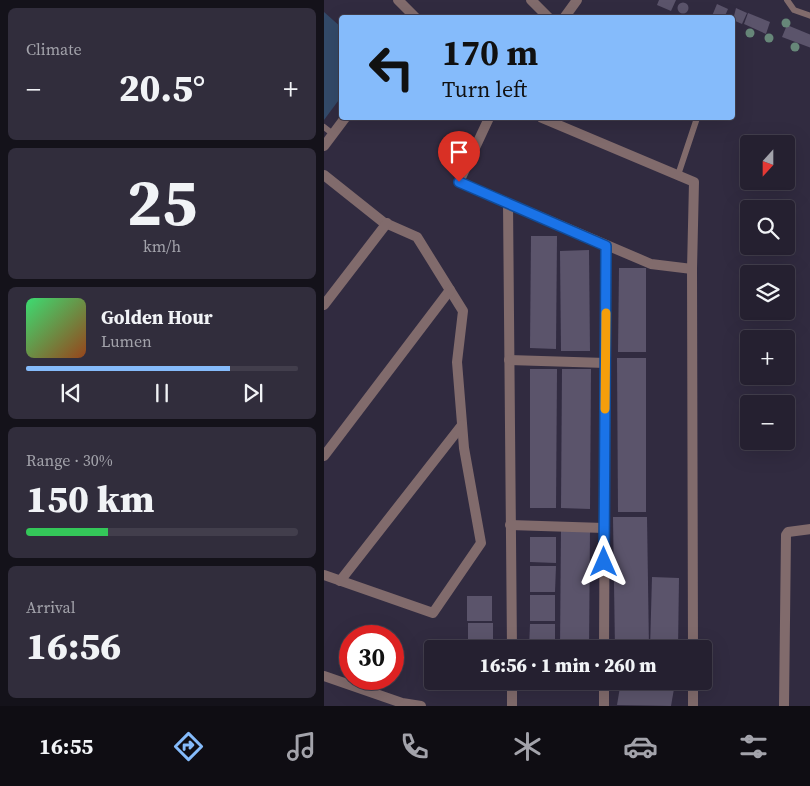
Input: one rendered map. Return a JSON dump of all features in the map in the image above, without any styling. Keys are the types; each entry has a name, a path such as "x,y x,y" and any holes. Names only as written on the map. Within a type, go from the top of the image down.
{"street":[{"path":"398,0 413,15"},
{"path":"531,0 546,15"},
{"path":"566,15 577,0"},
{"path":"324,146 344,120"},
{"path":"487,120 459,182 651,264 692,269"},
{"path":"547,120 694,182 692,269 693,640"},
{"path":"324,175 387,223 416,237 463,311 457,362 464,448 481,543 433,613 324,575"},
{"path":"508,203 512,640"},
{"path":"324,305 387,223"},
{"path":"604,640 606,246"},
{"path":"324,456 450,290"},
{"path":"509,360 606,363"},
{"path":"340,581 462,425"},
{"path":"510,525 604,528"},
{"path":"784,706 786,535 788,532 810,529"},
{"path":"324,676 401,704 421,706"},
{"path":"512,690 512,706"},
{"path":"604,690 604,706"},
{"path":"693,690 693,706"}],"lane":[{"path":"787,0 794,10 810,16"},
{"path":"678,175 696,120"},
{"path":"324,127 333,134"}],"water":[{"path":"324,12 339,25 339,100 324,120"}],"building":[{"path":"659,0 676,0 671,11 657,5"},
{"path":"681,3 685,3 688,8 687,12 681,13 678,10 678,6"},
{"path":"717,4 728,9 725,15 712,15"},
{"path":"736,8 747,13 742,24 735,21"},
{"path":"748,13 770,22 766,34 744,24"},
{"path":"787,25 811,35 811,48 782,37"},
{"path":"531,236 557,236 556,349 530,348"},
{"path":"589,250 590,351 561,351 560,251"},
{"path":"619,268 646,268 646,352 618,352"},
{"path":"617,358 646,358 646,512 618,512"},
{"path":"530,369 557,369 556,508 530,508"},
{"path":"562,369 591,369 590,509 561,508"},
{"path":"613,517 647,517 649,640 615,640"},
{"path":"561,530 590,530 589,640 560,640"},
{"path":"530,537 556,537 556,563 530,562"},
{"path":"530,566 556,566 555,592 530,592"},
{"path":"652,577 679,578 678,640 650,640"},
{"path":"530,595 555,595 555,621 530,621"},
{"path":"467,596 492,596 492,621 467,621"},
{"path":"468,623 493,623 493,640 468,640"},
{"path":"530,624 555,624 555,640 529,640"},
{"path":"620,690 674,690 671,706 617,705"}],"slow traffic":[{"path":"605,409 606,313"}],"route":[{"path":"459,182 606,246 604,562"}]}
